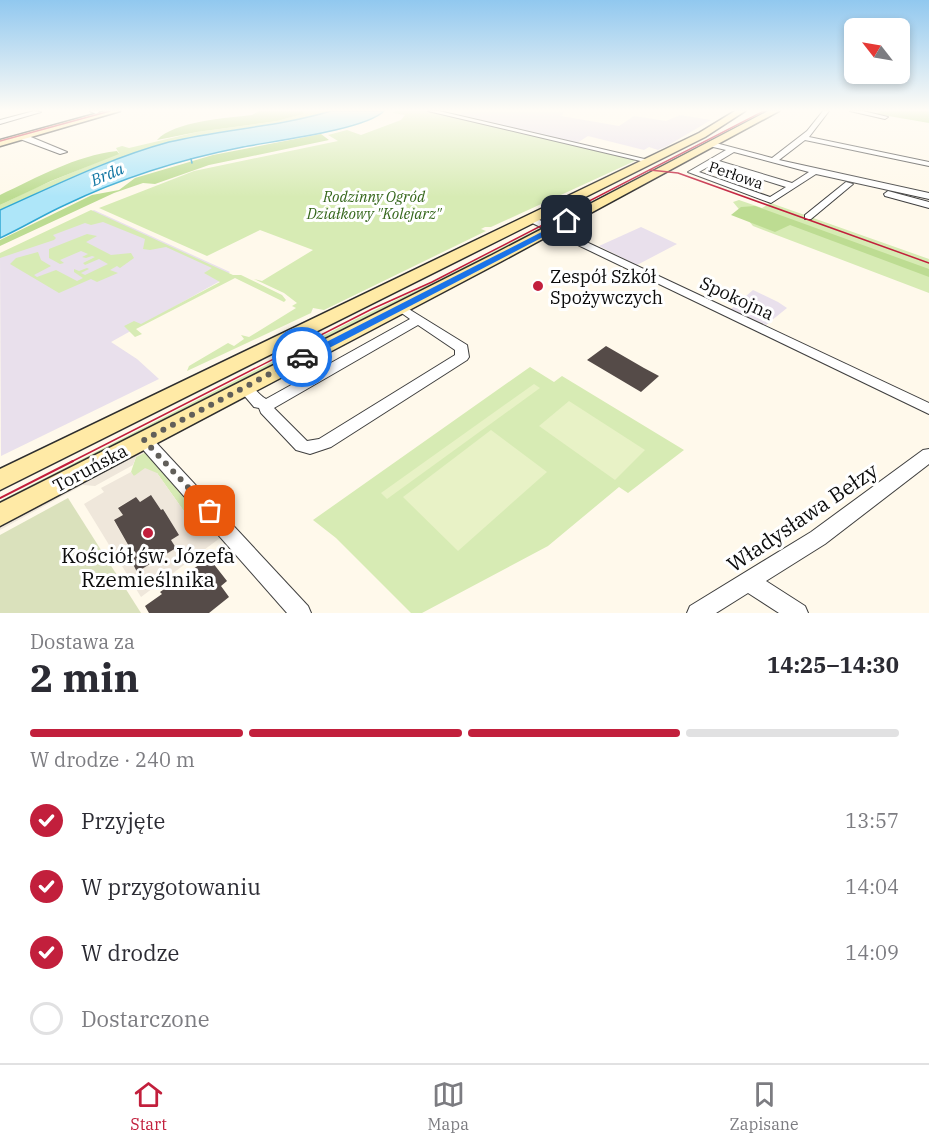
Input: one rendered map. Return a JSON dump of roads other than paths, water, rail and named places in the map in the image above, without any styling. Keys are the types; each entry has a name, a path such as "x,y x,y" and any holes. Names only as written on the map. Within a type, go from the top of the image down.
{"main road":[{"name":"Toruńska","path":"0,480 693,140"},
{"name":"Toruńska","path":"0,515 720,140"}],"street":[{"path":"30,140 63,152"},
{"path":"556,140 649,161"},
{"path":"772,161 802,140"},
{"path":"812,140 929,164"},
{"path":"712,144 801,168 929,196"},
{"name":"Perłowa","path":"732,150 692,172 771,200 812,174"},
{"path":"712,161 794,186"},
{"path":"801,168 812,174 929,205"},
{"path":"808,217 849,184"},
{"name":"Spokojna","path":"531,219 929,409"},
{"path":"268,405 266,409 302,446 310,448 325,443 462,357 462,348 399,307"},
{"path":"244,387 259,403 268,405 418,320"},
{"path":"144,440 301,613"},
{"name":"Władysława Bełzy","path":"697,613 818,538 929,454"},
{"path":"749,582 798,613"}],"water":[{"name":"Brda","path":"181,140 286,140 220,152 152,170 86,195 0,238 0,210 104,164"}],"waterway":[{"path":"191,159 192,163"}],"tram line":[{"path":"0,141 5,140"},
{"path":"71,462 372,309 432,282 708,140"},
{"path":"650,170 678,173 929,263"},
{"path":"0,498 73,461"}],"place":[{"name":"Zespół Szkół Spożywczych","path":"538,286"},
{"name":"Kościół św. Józefa Rzemieślnika","path":"148,533"}],"park label":[{"name":"Rodzinny Ogród Działkowy \"Kolejarz\"","path":"374,204"}]}
